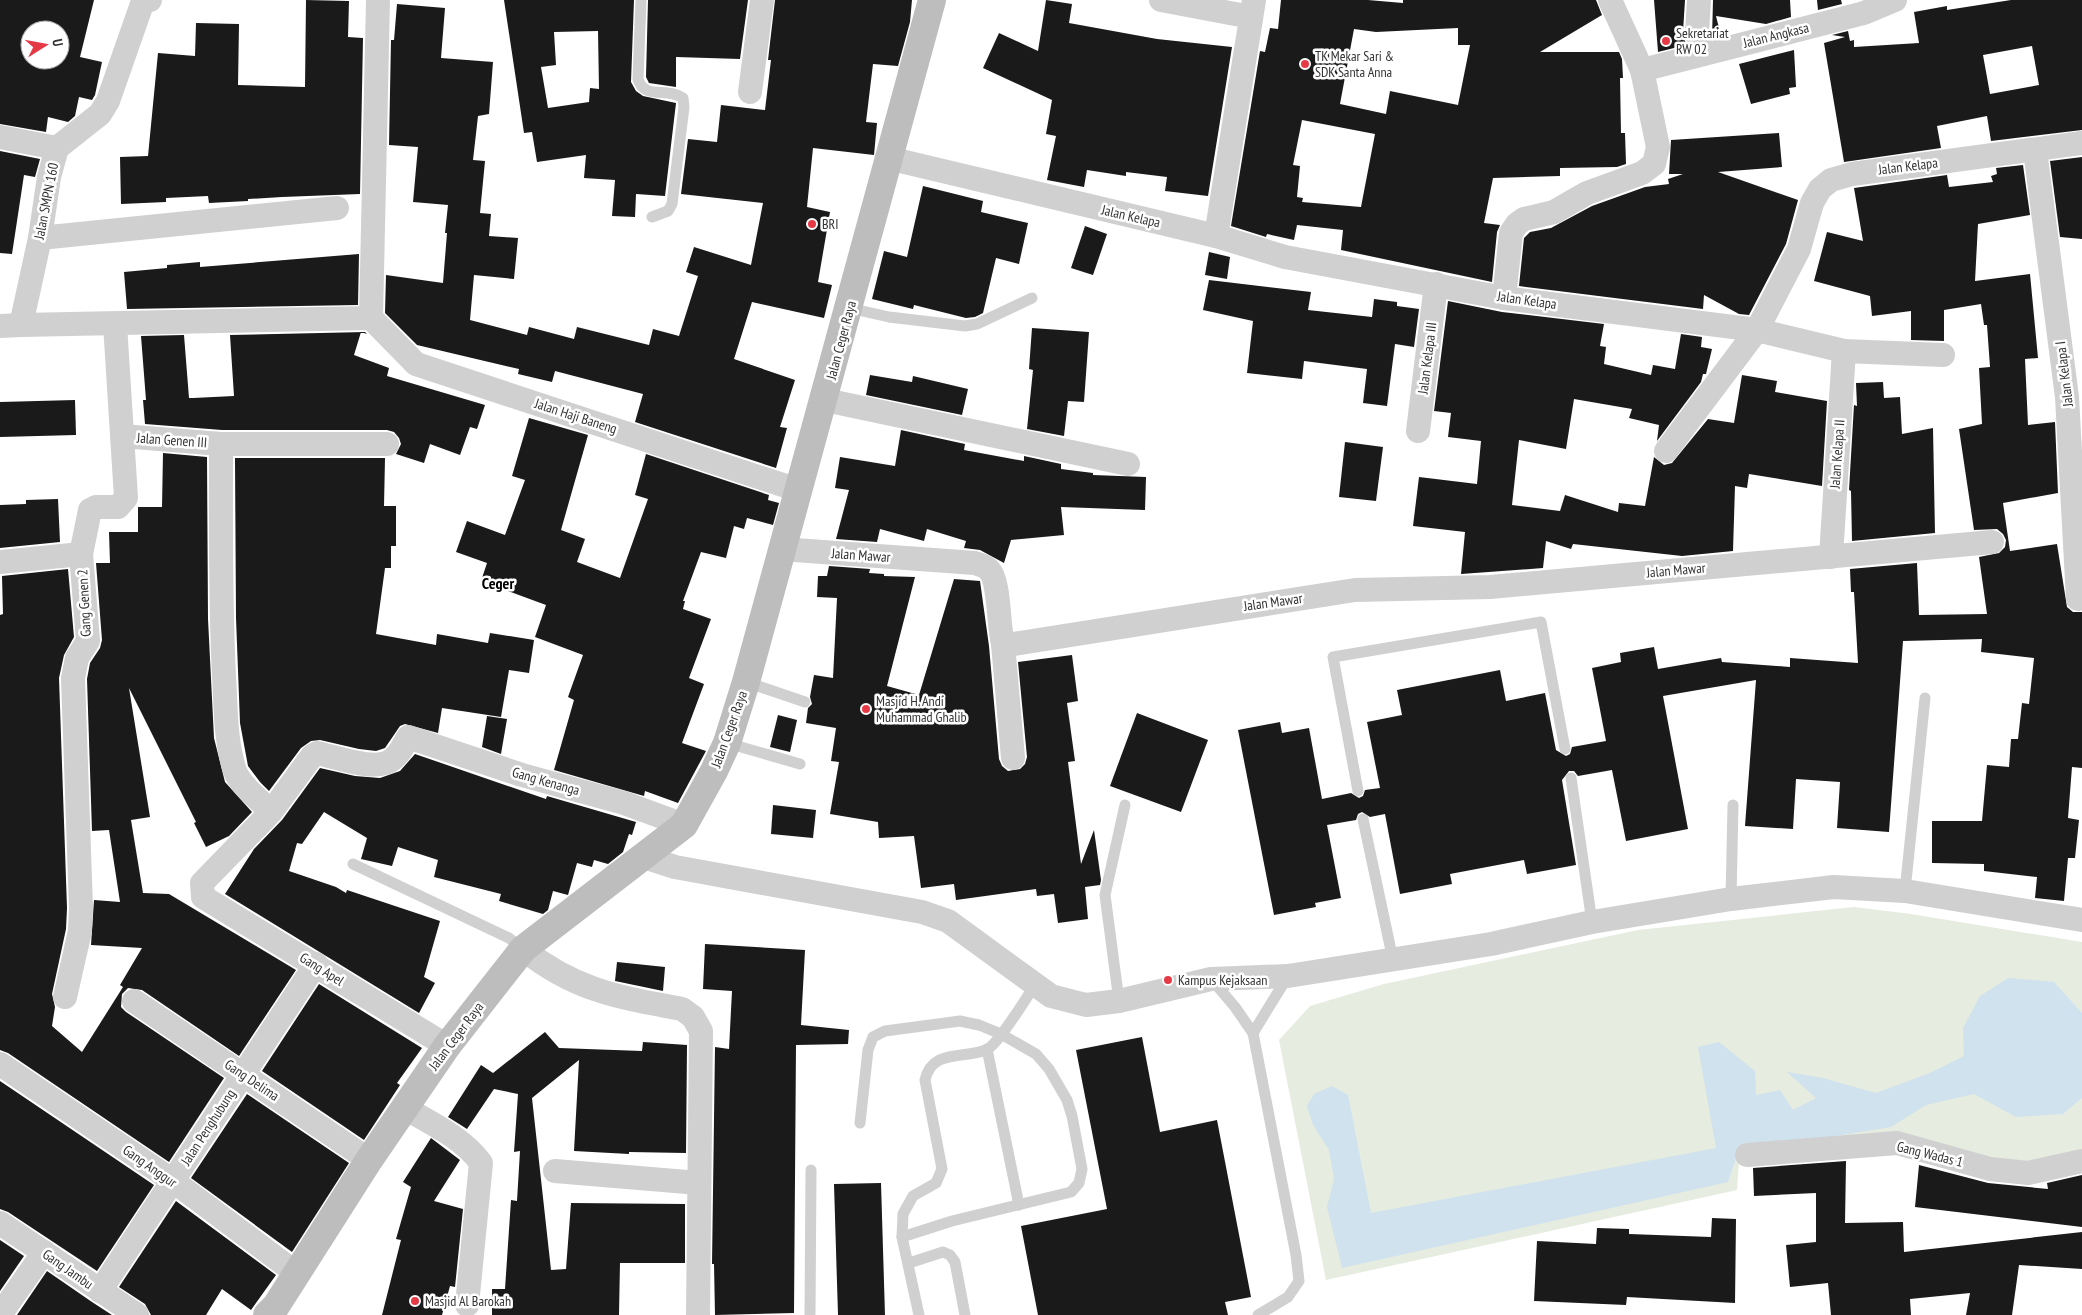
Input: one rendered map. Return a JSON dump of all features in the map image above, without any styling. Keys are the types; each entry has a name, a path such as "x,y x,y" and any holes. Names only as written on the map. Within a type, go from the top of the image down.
{"main road":[{"name":"Jalan Ceger Raya","path":"276,1312 296,1273 369,1160 447,1046 523,949 684,825 714,771 727,743 746,682 781,549 825,400 888,158 932,0"}],"street":[{"name":"Jalan SMPN 160","path":"11,326 40,238 49,177 57,148 90,123 104,107 146,0"},
{"path":"11,326 371,318 378,0"},
{"path":"750,92 762,0"},
{"path":"1161,0 1253,9 1216,236"},
{"path":"1504,298 1511,233 1517,224 1524,219 1554,212 1587,193 1642,173 1654,164 1658,148 1642,70 1610,0"},
{"path":"1699,0 1697,33 1702,54"},
{"name":"Jalan Angkasa","path":"1642,70 1864,13 1895,0"},
{"path":"0,137 57,148"},
{"name":"Jalan Kelapa","path":"888,158 1216,236 1285,256 1504,298 1757,330 1799,249 1812,203 1820,189 1832,180 1852,174 2082,143"},
{"name":"Jalan Kelapa I","path":"2034,150 2067,397 2080,599"},
{"path":"40,238 337,208"},
{"name":"Jalan Kelapa III","path":"1418,431 1436,284"},
{"name":"Jalan Haji Baneng","path":"371,318 416,364 798,490"},
{"name":"Gang Genen 2","path":"65,997 80,931 81,915 73,678 78,658 88,641 81,554 90,510 96,507 118,507 126,498 115,324"},
{"path":"1666,452 1757,330 1844,351 1943,355"},
{"name":"Jalan Kelapa II","path":"1831,556 1844,351"},
{"path":"825,400 1128,464"},
{"name":"Jalan Genen III","path":"122,436 221,444 387,444"},
{"path":"221,444 221,612 226,714 231,753 236,772 244,787 262,803"},
{"name":"Jalan Mawar","path":"781,549 975,563 989,569 996,581 999,625 1004,644 1355,590 1490,586 1992,542"},
{"path":"0,562 81,554"},
{"path":"1004,644 1013,758"},
{"name":"Gang Kenanga","path":"201,890 202,883 271,812 312,756 317,753 377,766 392,761 400,752 408,737 522,775 624,803 684,825"},
{"path":"644,857 675,867 922,912 948,921 1050,996 1086,1005 1119,1002 1211,979 1288,976 1492,944 1592,922 1731,899 1834,887 1905,891 2078,920"},
{"name":"Gang Apel","path":"201,890 203,897 316,964 447,1046"},
{"path":"523,949 554,972 585,987 682,1009 693,1017 701,1031 698,1315"},
{"name":"Jalan Penghubung","path":"100,1291 242,1073 316,964"},
{"name":"Gang Delima","path":"134,1001 369,1160"},
{"name":"Gang Anggur","path":"0,1064 173,1181 296,1273"},
{"path":"405,1108 460,1142 473,1152 481,1163 468,1304"},
{"name":"Gang Wadas 1","path":"1747,1155 1897,1143 1990,1169 2028,1173 2082,1161"},
{"path":"555,1171 699,1183"},
{"name":"Gang Jambu","path":"0,1222 137,1315"},
{"path":"0,1315 44,1252"}],"lane":[{"path":"642,0 638,79 640,87 644,91 676,93 683,98 684,106 672,204 668,211 652,217"},
{"path":"849,308 889,317 965,326 977,324 1032,298"},
{"path":"1358,792 1333,657 1541,622 1565,749"},
{"path":"746,682 805,702"},
{"path":"1905,891 1925,698"},
{"path":"727,743 800,764"},
{"path":"1571,778 1592,922"},
{"path":"1731,899 1733,805"},
{"path":"1119,1002 1106,895 1125,806"},
{"path":"1363,819 1393,960"},
{"path":"353,864 509,938 523,949"},
{"path":"1253,1034 1288,976"},
{"path":"1211,979 1235,1007 1253,1034 1296,1255 1299,1280 1288,1297 1258,1315"},
{"path":"919,1315 910,1263 902,1236 903,1214 913,1196 936,1183 942,1169 925,1080 927,1070 932,1063 946,1058 987,1049 1001,1034 1035,985"},
{"path":"860,1123 868,1050 873,1037 885,1031 960,1021 979,1025 1001,1034 1036,1054 1049,1069 1067,1100 1082,1169 1079,1183 1071,1192 952,1221 902,1236"},
{"path":"987,1049 1019,1205"},
{"path":"810,1315 811,1170"},
{"path":"910,1263 943,1252 950,1255 955,1262 965,1315"}],"shaded area":[{"path":"1854,907 1911,914 2082,942 2082,1162 2044,1166 1897,1143 1739,1161 1737,1190 1326,1280 1279,1040 1310,1006 1384,984 1638,930"}],"water":[{"path":"2008,978 2054,982 2082,1013 2082,1098 2063,1114 2016,1117 1974,1094 1926,1105 1891,1127 1738,1152 1728,1182 1342,1268 1327,1207 1334,1179 1329,1150 1313,1125 1307,1106 1314,1094 1332,1086 1348,1095 1371,1213 1716,1148 1698,1047 1719,1042 1755,1071 1756,1095 1780,1090 1793,1110 1816,1098 1787,1072 1823,1078 1876,1093 1930,1073 1964,1056 1963,1028 1980,996"}],"building":[{"path":"0,0 94,0 80,57 102,62 95,95 92,100 79,97 75,116 68,122 48,117 46,132 0,124"},
{"path":"306,0 349,1 348,37 363,38 360,194 248,199 248,201 209,203 208,196 166,198 166,202 121,204 120,157 148,156 158,53 195,56 196,23 239,24 238,85 305,87"},
{"path":"504,0 634,0 631,82 636,91 643,96 676,103 665,196 636,194 635,217 612,216 615,180 584,178 586,155 537,162 532,132 524,133","holes":["598,31 599,89 590,88 589,102 548,108 541,67 556,65 554,32"]},
{"path":"648,0 748,0 740,59 676,57 676,87 649,83 646,77"},
{"path":"775,0 912,0 910,22 898,66 873,64 866,122 877,123 874,155 813,148 807,207 830,212 818,282 832,285 824,318 752,302 734,359 795,380 780,427 787,428 776,468 635,422 643,394 555,371 552,382 518,374 519,369 417,345 385,313 386,275 443,283 447,233 445,233 448,205 413,202 418,147 389,145 391,40 394,40 397,4 445,8 441,58 493,62 489,114 478,116 473,160 485,161 480,213 491,214 489,236 518,238 514,279 474,275 470,320 527,335 529,327 574,339 577,327 649,345 653,329 679,336 698,276 686,272 694,247 751,265 763,203 681,194 688,139 717,142 721,105 765,110 771,60 768,60"},
{"path":"1046,0 1072,4 1069,23 1157,39 1232,47 1208,196 1165,191 1167,177 1126,172 1126,176 1087,170 1084,187 1047,180 1056,136 1046,134 1052,100 983,68 999,33 1038,51"},
{"path":"1281,0 1368,0 1403,3 1403,0 1596,0 1602,15 1540,52 1619,52 1622,59 1623,78 1620,78 1621,133 1625,133 1626,164 1617,167 1560,168 1560,176 1493,178 1484,223 1500,225 1497,232 1492,282 1341,250 1343,230 1297,225 1294,240 1267,234 1266,237 1231,226 1260,51 1265,52 1270,28 1278,29","holes":["1458,28 1458,45 1470,45 1458,105 1390,91 1386,114 1340,104 1354,29 1376,32","1302,120 1375,134 1361,207 1302,202 1303,198 1297,197 1300,166 1293,165"]},
{"path":"1654,0 1685,0 1683,32 1686,45 1658,52"},
{"path":"1713,0 1790,0 1791,17 1766,24 1716,16 1721,36 1712,38"},
{"path":"1817,0 1841,0 1842,4 1818,10"},
{"path":"2011,0 2082,0 2082,130 1991,141 1987,116 1937,126 1941,148 1844,162 1824,43 1845,37 1832,35 1848,31 1850,41 1854,40 1854,47 1919,43 1914,12 1947,6 1947,10","holes":["2032,46 2039,85 1990,94 1983,55"]},
{"path":"1794,50 1796,87 1789,88 1790,94 1751,104 1739,64"},
{"path":"1779,133 1782,167 1718,172 1798,200 1786,244 1749,315 1739,314 1704,295 1703,309 1519,286 1524,238 1530,232 1551,228 1592,206 1645,187 1669,184 1668,179 1683,174 1669,174 1671,140"},
{"path":"0,151 40,159 35,177 24,175 12,254 0,253"},
{"path":"2082,157 2082,239 2060,237 2050,161"},
{"path":"2023,165 2030,215 1978,224 1975,281 2030,274 2038,358 2025,359 2028,425 2055,422 2058,493 2003,503 2010,551 2057,544 2067,607 2073,612 2082,612 2082,768 2072,767 2068,818 2079,820 2075,858 2068,858 2064,901 2035,898 2037,877 1984,871 1984,864 1932,863 1932,821 1982,821 1987,765 2009,767 2011,739 2018,739 2022,703 2029,704 2034,658 1981,652 1982,639 1903,641 1889,832 1837,828 1840,782 1796,779 1793,829 1745,826 1756,680 1663,696 1688,829 1626,841 1612,770 1578,776 1574,771 1569,771 1562,780 1576,865 1527,874 1524,860 1450,874 1452,884 1400,894 1385,814 1370,817 1362,812 1358,814 1356,820 1327,825 1341,898 1315,903 1316,907 1274,915 1238,730 1280,722 1282,733 1309,728 1322,799 1351,793 1359,798 1363,796 1365,790 1380,788 1367,722 1402,715 1397,690 1500,670 1506,701 1545,693 1556,750 1566,756 1570,754 1572,747 1606,741 1592,668 1621,662 1620,653 1654,647 1658,669 1721,658 1722,662 1790,667 1790,658 1858,663 1854,592 1851,592 1850,569 1917,563 1919,615 1987,614 1979,557 1999,553 2005,547 2006,540 1997,529 1974,530 1959,429 1982,424 1979,368 1990,367 1987,325 1984,325 1981,304 1944,310 1944,341 1911,340 1911,311 1872,316 1870,296 1814,281 1827,232 1863,241 1854,188 1947,175 1949,187 1993,182 1991,176 1997,174 1996,168"},
{"path":"923,186 983,201 981,212 1028,223 1019,264 996,258 983,313 975,317 966,318 914,305 913,309 872,299 884,251 907,257"},
{"path":"1085,226 1107,234 1093,275 1071,268"},
{"path":"1209,252 1230,257 1227,279 1205,275"},
{"path":"359,254 358,305 127,309 124,272 167,268 167,265 200,262 200,267"},
{"path":"1209,280 1311,292 1308,310 1372,317 1374,299 1397,302 1397,306 1419,309 1414,347 1395,344 1387,406 1363,403 1367,369 1304,361 1302,379 1247,373 1253,321 1203,310"},
{"path":"1448,301 1502,312 1604,324 1600,346 1606,347 1604,364 1651,375 1653,365 1675,369 1681,334 1702,337 1701,347 1712,349 1706,374 1703,374 1701,382 1657,441 1659,425 1629,418 1632,409 1574,399 1566,449 1519,440 1512,505 1560,511 1565,495 1618,512 1619,503 1645,506 1654,457 1664,465 1672,463 1708,419 1734,423 1742,375 1777,381 1775,392 1827,401 1822,486 1749,474 1747,488 1735,486 1733,551 1682,556 1573,544 1571,549 1546,541 1543,568 1461,574 1465,532 1413,526 1419,477 1477,484 1481,441 1448,437 1451,413 1434,411"},
{"path":"1032,328 1089,332 1084,402 1068,401 1064,436 1027,429 1033,370 1029,369"},
{"path":"361,332 354,355 389,368 387,376 485,405 477,429 470,427 460,455 430,444 424,463 396,454 401,444 399,438 394,432 387,430 222,430 145,424 143,400 146,400 141,336 184,335 189,398 193,398 234,396 230,335"},
{"path":"870,375 912,382 913,376 968,389 962,415 866,395"},
{"path":"1883,382 1884,398 1900,397 1902,434 1933,428 1935,533 1852,541 1851,491 1849,490 1854,405 1857,406 1856,383"},
{"path":"75,400 76,435 0,437 0,402"},
{"path":"529,418 588,435 561,530 585,539 577,562 620,578 648,499 635,495 646,454 769,495 768,500 779,503 773,525 747,518 744,529 734,526 726,558 701,552 683,601 685,601 683,609 711,619 689,678 704,684 682,743 706,751 678,803 645,791 644,796 554,770 574,700 568,697 583,655 535,637 546,605 481,581 487,563 456,552 467,521 505,535 525,480 512,476"},
{"path":"901,430 965,444 964,450 1024,461 1024,456 1061,464 1061,469 1093,473 1093,475 1146,477 1145,510 1061,507 1064,535 1011,540 1004,563 980,550 964,548 966,541 927,529 924,541 880,529 877,542 836,539 849,490 835,488 840,457 895,466"},
{"path":"1345,442 1383,447 1376,501 1339,497"},
{"path":"163,453 207,457 208,619 214,738 225,782 252,812 229,836 206,847 194,823 196,822 129,688 150,817 131,820 143,893 169,894 296,970 239,1056 142,990 128,988 122,994 121,1007 126,1012 224,1078 169,1162 8,1053 0,1050 0,615 3,614 2,576 68,569 74,637 64,655 59,678 67,908 66,929 52,994 55,1007 52,1026 82,1052 123,987 120,985 142,948 91,945 94,900 120,902 109,830 92,831 87,679 90,663 100,648 102,640 96,563 110,563 109,532 138,532 138,507 162,507"},
{"path":"235,458 385,458 384,506 396,506 396,546 391,546 391,568 385,568 376,634 436,645 437,634 488,643 490,633 534,640 529,673 509,670 501,717 442,708 438,733 405,724 400,726 385,748 376,751 320,740 311,741 301,748 269,791 248,766 240,723 236,618"},
{"path":"58,499 60,542 0,548 0,505 26,504 26,500"},
{"path":"829,566 870,569 869,573 884,574 884,576 915,577 887,686 919,695 954,579 980,581 989,646 999,759 1002,766 1008,771 1020,769 1025,764 1027,757 1018,662 1072,655 1078,701 1067,703 1075,761 1068,762 1081,864 1094,830 1101,880 1100,885 1085,887 1088,919 1058,923 1054,894 1037,896 1036,889 956,900 954,884 921,888 914,836 879,838 878,822 830,814 839,762 831,761 836,728 806,723 808,708 812,704 810,697 814,675 833,678 837,598 817,597 818,576 827,576"},
{"path":"1137,713 1208,740 1181,812 1110,786"},
{"path":"778,715 797,720 790,752 770,747"},
{"path":"487,716 507,719 501,754 482,747"},
{"path":"415,754 546,799 547,796 636,822 632,835 629,834 623,852 608,864 594,860 592,867 577,863 568,895 553,891 548,910 543,914 499,901 501,894 434,877 438,860 398,847 392,866 361,859 367,838 324,812 302,844 297,843 289,871 336,887 346,893 347,890 440,921 424,977 435,983 419,1013 225,894 254,849 282,820 320,768 355,776 380,778 400,771"},
{"path":"773,805 816,810 813,838 771,834"},
{"path":"705,944 805,950 801,1025 849,1030 848,1044 796,1045 794,1313 715,1315 714,1264 712,1264 715,1047 729,1049 732,991 703,989"},
{"path":"617,962 665,967 663,991 615,981"},
{"path":"319,984 422,1048 397,1083 400,1085 364,1140 262,1071"},
{"path":"545,1032 559,1048 642,1051 643,1042 687,1045 686,1153 629,1152 629,1154 574,1151 579,1060 532,1098 551,1270 566,1269 571,1203 685,1204 685,1263 620,1263 619,1315 492,1315 492,1289 505,1289 511,1200 517,1201 520,1151 514,1152 518,1094 494,1089 467,1129 448,1117 481,1065 493,1073"},
{"path":"1142,1037 1160,1132 1217,1120 1251,1297 1225,1302 1228,1315 1038,1315 1021,1226 1107,1209 1076,1050"},
{"path":"0,1081 154,1185 97,1271 8,1212 0,1209"},
{"path":"247,1094 349,1163 292,1252 191,1178"},
{"path":"431,1138 460,1160 434,1201 463,1209 455,1287 450,1286 442,1315 382,1315 401,1240 396,1239 411,1187 403,1182"},
{"path":"1846,1161 1845,1223 1903,1222 1904,1252 2082,1232 2082,1269 2019,1265 2012,1315 1966,1315 1970,1293 1910,1299 1911,1315 1831,1315 1828,1283 1790,1287 1786,1245 1816,1242 1816,1193 1754,1196 1753,1168"},
{"path":"1919,1165 1988,1183 2048,1189 2047,1183 2082,1175 2082,1227 1915,1207"},
{"path":"881,1183 885,1315 838,1315 834,1184"},
{"path":"176,1201 276,1275 251,1310 222,1289 206,1315 151,1315 145,1304 119,1287"},
{"path":"1712,1218 1736,1219 1735,1303 1627,1297 1626,1305 1534,1301 1537,1241 1596,1244 1597,1228 1629,1229 1629,1234 1711,1237"},
{"path":"0,1240 24,1256 0,1291"},
{"path":"47,1271 92,1302 112,1315 17,1315"}],"place":[{"name":"Sekretariat RW 02","path":"1666,41"},
{"name":"TK Mekar Sari & SDK Santa Anna","path":"1305,64"},
{"name":"BRI","path":"812,224"},
{"name":"Masjid H. Andi Muhammad Ghalib","path":"866,709"},
{"name":"Kampus Kejaksaan","path":"1168,980"},
{"name":"Masjid Al Barokah","path":"415,1301"}],"district":[{"name":"Ceger","path":"498,583"}]}
